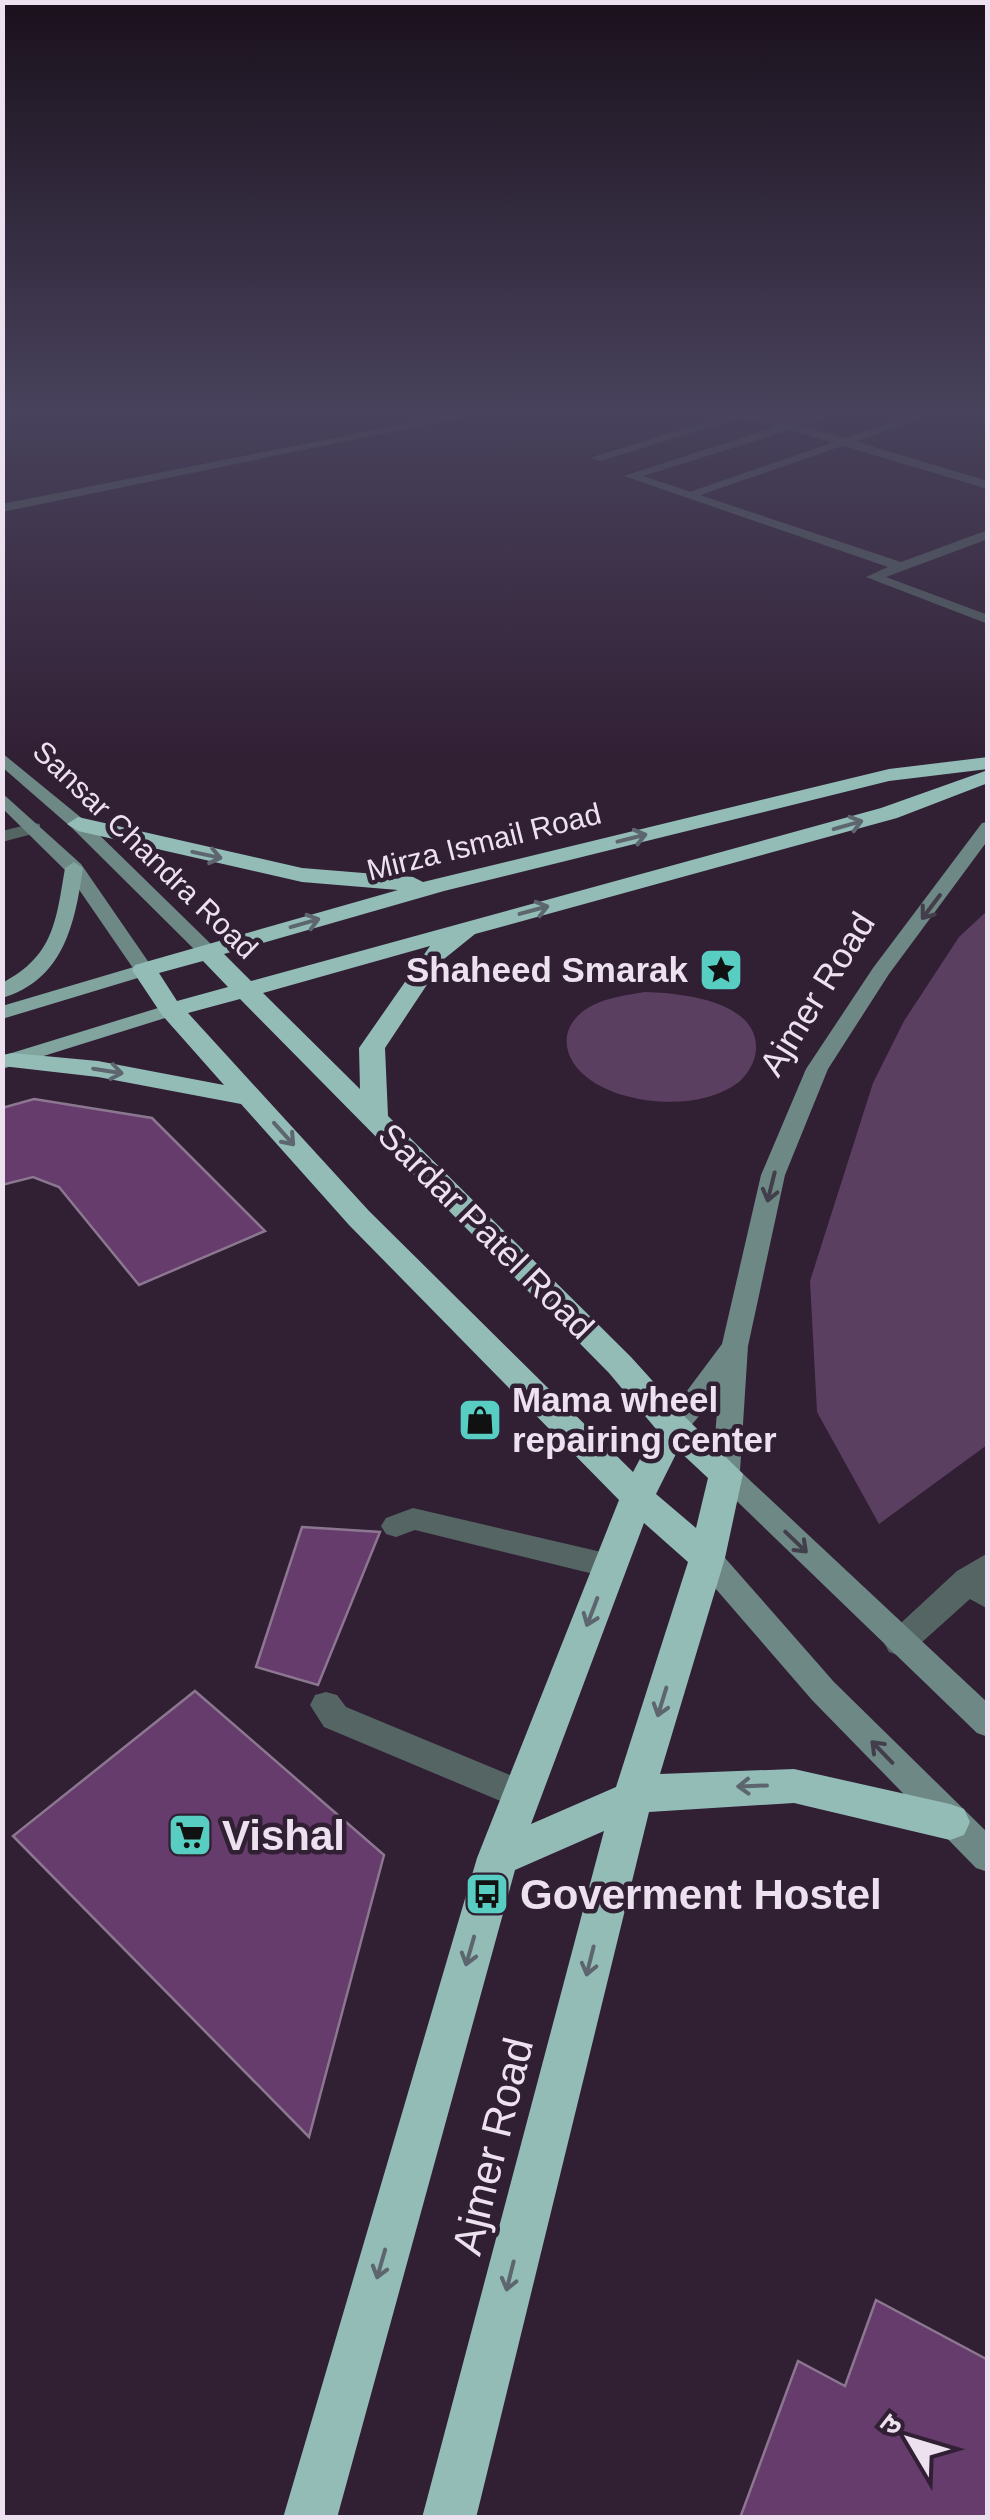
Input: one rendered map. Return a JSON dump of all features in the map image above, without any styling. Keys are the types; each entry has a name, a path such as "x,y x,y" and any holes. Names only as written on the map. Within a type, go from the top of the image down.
{"highway":[{"name":"Mirza Ismail Road","path":"144,970 436,886 889,775 986,770"},
{"name":"Mirza Ismail Road","path":"171,1010 888,814 986,770"},
{"path":"78,824 302,875 436,886"},
{"path":"374,1118 372,1048 435,954 474,926"},
{"name":"Sansar Chandra Road","path":"206,950 243,989"},
{"name":"Sansar Chandra Road","path":"144,970 171,1010"},
{"name":"Sardar Patel Road","path":"243,989 620,1365 674,1428 726,1474"},
{"path":"171,1010 359,1218 540,1396 637,1498 707,1558"},
{"path":"7,1062 98,1069 252,1098"},
{"name":"Ajmer Road","path":"310,2518 498,1858 637,1498 674,1428"},
{"name":"Ajmer Road","path":"448,2518 632,1799 707,1558 726,1474"},
{"path":"498,1858 632,1799 662,1792 794,1786 950,1822"}],"main road":[{"path":"2,992 35,977 63,934 74,868"},
{"name":"Mirza Ismail Road","path":"2,1014 144,970"},
{"path":"7,1062 171,1010"}],"street":[{"path":"786,529 900,566"},
{"path":"988,534 873,576 988,620"},
{"name":"Sansar Chandra Road","path":"2,758 78,824 206,950"},
{"name":"Sansar Chandra Road","path":"2,798 74,868 144,970"},
{"path":"2,836 34,828"},
{"name":"Ajmer Road","path":"726,1474 734,1346 773,1175 817,1069 880,972 988,828"},
{"name":"Ajmer Road","path":"674,1428 734,1346"},
{"name":"Sardar Patel Road","path":"726,1474 900,1644 988,1723"},
{"path":"396,1526 413,1519 610,1566"},
{"path":"707,1558 823,1691 988,1857"},
{"path":"900,1644 981,1580"},
{"path":"326,1705 335,1717 522,1795"}],"shaded area":[{"path":"987,911 987,1445 879,1524 817,1412 810,1281 873,1083 904,1021 959,937"},
{"path":"645,992 714,1002 744,1020 753,1033 756,1049 742,1079 706,1098 666,1102 625,1096 581,1072 568,1053 568,1032 573,1022 599,1002"}],"building":[{"path":"34,1099 152,1118 265,1231 139,1285 59,1187 33,1177 2,1185 2,1108"},
{"path":"302,1527 380,1532 318,1685 256,1667"},
{"path":"195,1691 384,1855 309,2137 13,1836"},
{"path":"876,2300 988,2360 988,2518 740,2518 798,2361 845,2386"}],"place":[{"name":"Shaheed Smarak","path":"721,970"},
{"name":"Mama wheel repairing center","path":"480,1420"},
{"name":"Vishal","path":"190,1835"},
{"name":"Goverment Hostel","path":"487,1894"}]}
